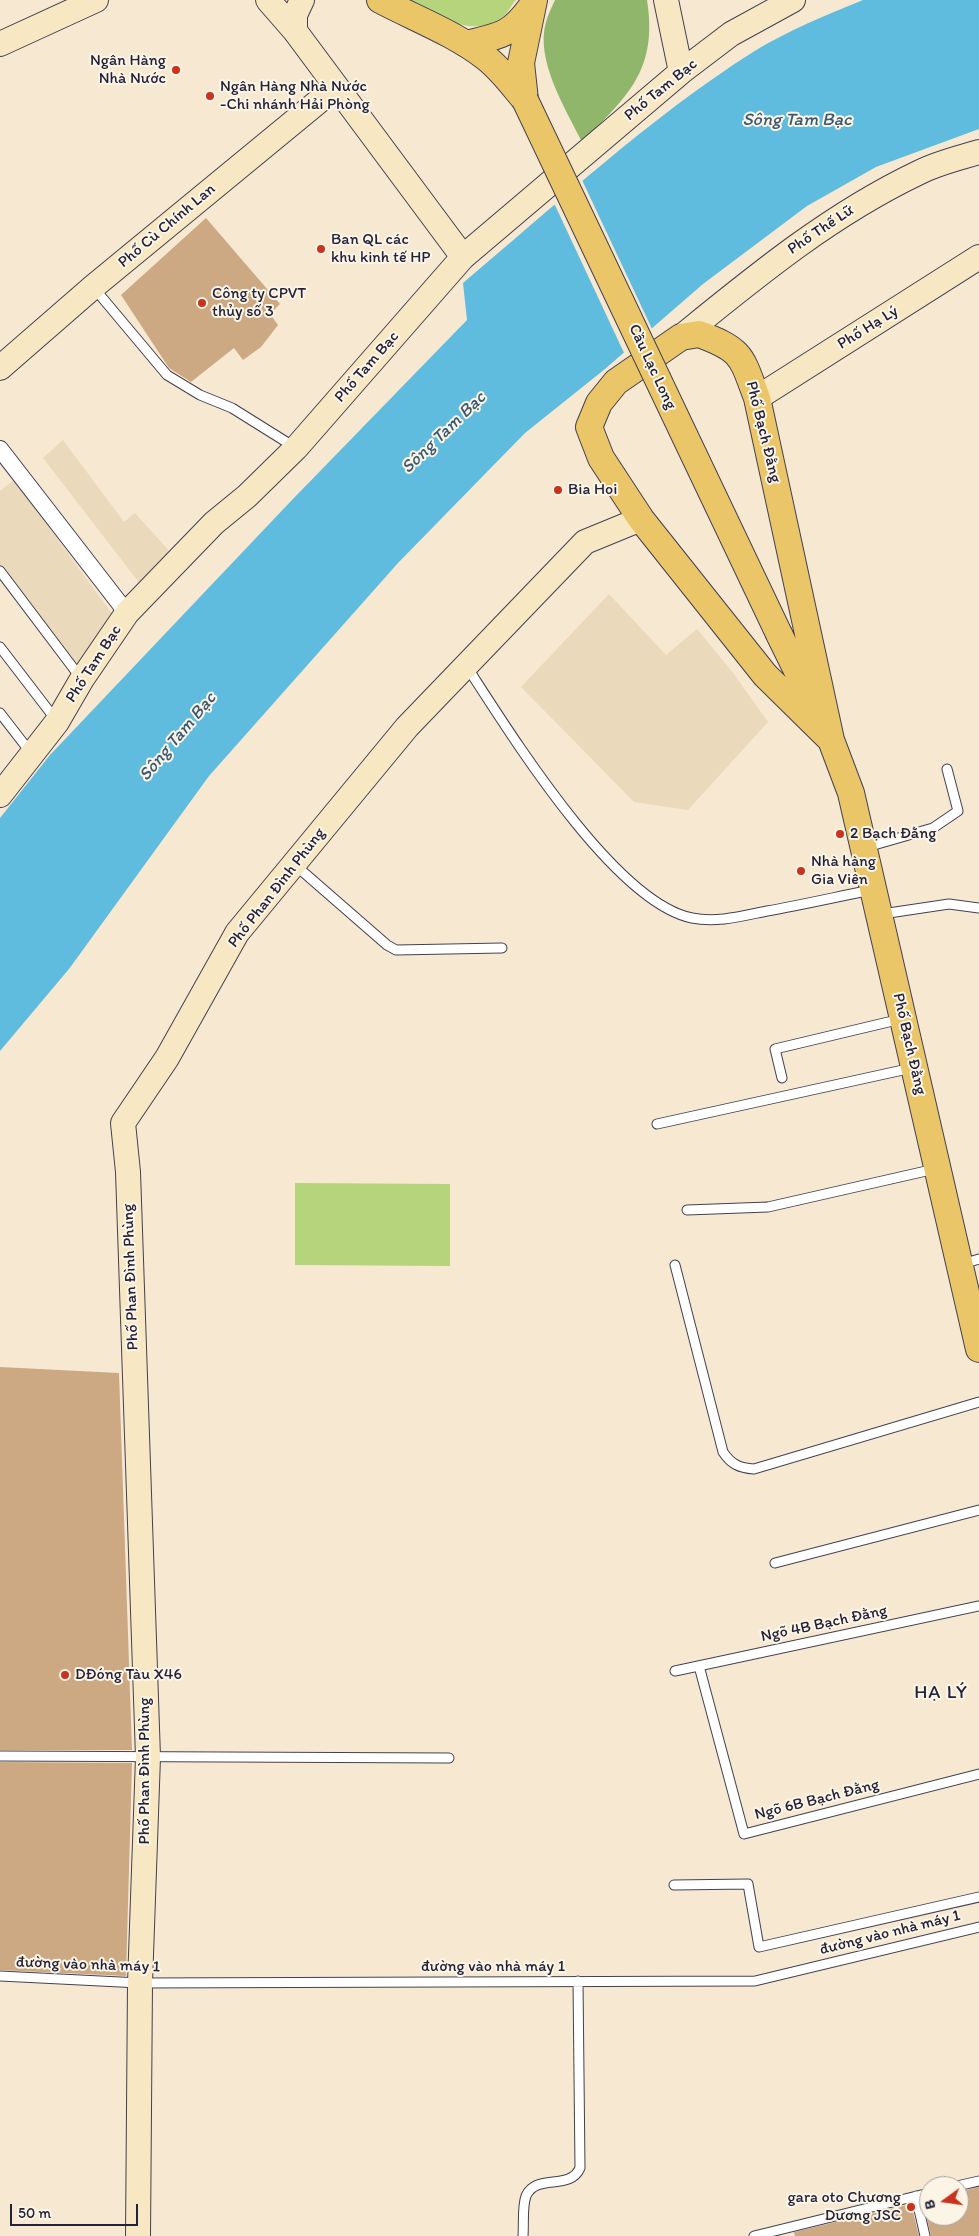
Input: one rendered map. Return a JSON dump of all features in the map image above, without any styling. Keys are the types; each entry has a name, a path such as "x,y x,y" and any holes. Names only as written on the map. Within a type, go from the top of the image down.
{"main road":[{"path":"380,0 466,44 485,57 502,73 525,100"},
{"path":"466,44 504,34 518,26 533,3"},
{"path":"525,100 521,62 533,3"},
{"name":"Cầu Lạc Long","path":"525,100 779,634"},
{"name":"Phố Bạch Đằng","path":"699,334 730,346 743,361 757,398 831,740 765,675 641,519 601,458 589,427 599,403 616,382 681,337 699,334"},
{"name":"Phố Bạch Đằng","path":"779,634 831,740 851,793 938,1169 969,1262 979,1349"}],"street":[{"path":"0,44 96,0"},
{"path":"268,0 295,31 463,257"},
{"path":"295,31 295,15 302,0"},
{"path":"666,0 681,72"},
{"name":"Phố Tam Bạc","path":"0,795 57,722 82,679 128,613 214,523 247,496 296,448 463,257 681,72 731,34 794,0"},
{"name":"Phố Cù Chính Lan","path":"0,368 93,287 336,87"},
{"name":"Phố Thế Lữ","path":"681,337 768,266 846,211 919,172 979,152"},
{"name":"Phố Hạ Lý","path":"757,398 979,257"},
{"path":"0,449 128,613"},
{"name":"Phố Phan Đình Phùng","path":"138,2236 140,1983 148,1757 128,1172 123,1123 167,1058 237,933 407,727 585,542 641,519"}],"lane":[{"path":"93,287 167,375 200,394 232,408 296,448"},
{"path":"0,571 82,679"},
{"path":"0,647 57,722"},
{"path":"466,666 515,741 597,849 654,902 690,918 719,920 876,902 950,904 979,908"},
{"path":"0,712 32,755"},
{"path":"864,848 933,828 958,810 947,769"},
{"path":"294,864 387,946 396,950 502,948"},
{"path":"782,1078 775,1049 904,1019"},
{"path":"657,1124 914,1068"},
{"path":"687,1210 768,1207 938,1169"},
{"path":"675,1265 723,1452 730,1462 741,1468 754,1469 979,1402"},
{"path":"776,1564 979,1510"},
{"name":"Ngõ 4B Bạch Đằng","path":"675,1671 979,1606"},
{"name":"Ngõ 6B Bạch Đằng","path":"699,1666 744,1834 979,1774"},
{"path":"0,1756 449,1758"},
{"path":"674,1885 748,1884 759,1947 979,1897"},
{"name":"đường vào nhà máy 1","path":"0,1976 140,1983 755,1982 979,1928"},
{"path":"523,2236 526,2198 530,2189 537,2184 568,2180 577,2174 580,2168 578,1981"},
{"path":"754,2236 919,2195"},
{"path":"916,2196 925,2236"}],"shaded area":[{"path":"63,440 124,522 135,513 174,556 144,589 43,458"},
{"path":"14,480 113,615 77,671 0,570 0,491"},
{"path":"609,594 666,655 697,629 734,674 768,722 688,810 634,802 521,687"}],"green space":[{"path":"405,0 516,0 501,18 490,24 478,26 452,22"},
{"path":"555,0 647,0 648,45 636,80 613,110 582,142 560,99 548,68 544,37 546,22"},
{"path":"295,1183 450,1184 450,1266 295,1265"}],"water":[{"name":"Sông Tam Bạc","path":"863,0 979,0 979,129 876,167 807,206 703,284 605,369 525,433 398,563 209,776 69,969 0,1051 0,818 50,755 291,501 467,320 463,283 640,133 715,78 779,37"}],"pier":[{"path":"582,180 653,331 625,355 554,203"}],"building":[{"name":"Công ty CPVT thủy số 3","path":"206,218 280,304 270,314 278,325 261,347 243,360 234,348 191,382 169,368 121,295"},
{"name":"DĐóng Tàu X46","path":"0,1367 119,1373 132,1750 0,1750"},
{"path":"0,1762 132,1763 126,1976 0,1970"},
{"path":"979,2187 979,2236 931,2236 929,2226 969,2226 969,2190"},
{"path":"911,2204 919,2236 795,2236 794,2232"}],"place":[{"name":"Ngân Hàng Nhà Nước","path":"176,70"},
{"name":"Ngân Hàng Nhà Nước -Chi nhánh Hải Phòng","path":"210,96"},
{"name":"Ban QL các khu kinh tế HP","path":"321,249"},
{"name":"Công ty CPVT thủy số 3","path":"202,303"},
{"name":"Bia Hoi","path":"558,490"},
{"name":"2 Bạch Đằng","path":"840,834"},
{"name":"Nhà hàng Gia Viên","path":"801,871"},
{"name":"DĐóng Tàu X46","path":"65,1675"},
{"name":"gara oto Chương Dương JSC","path":"911,2207"}],"district":[{"name":"HẠ LÝ","path":"941,1693"}]}
